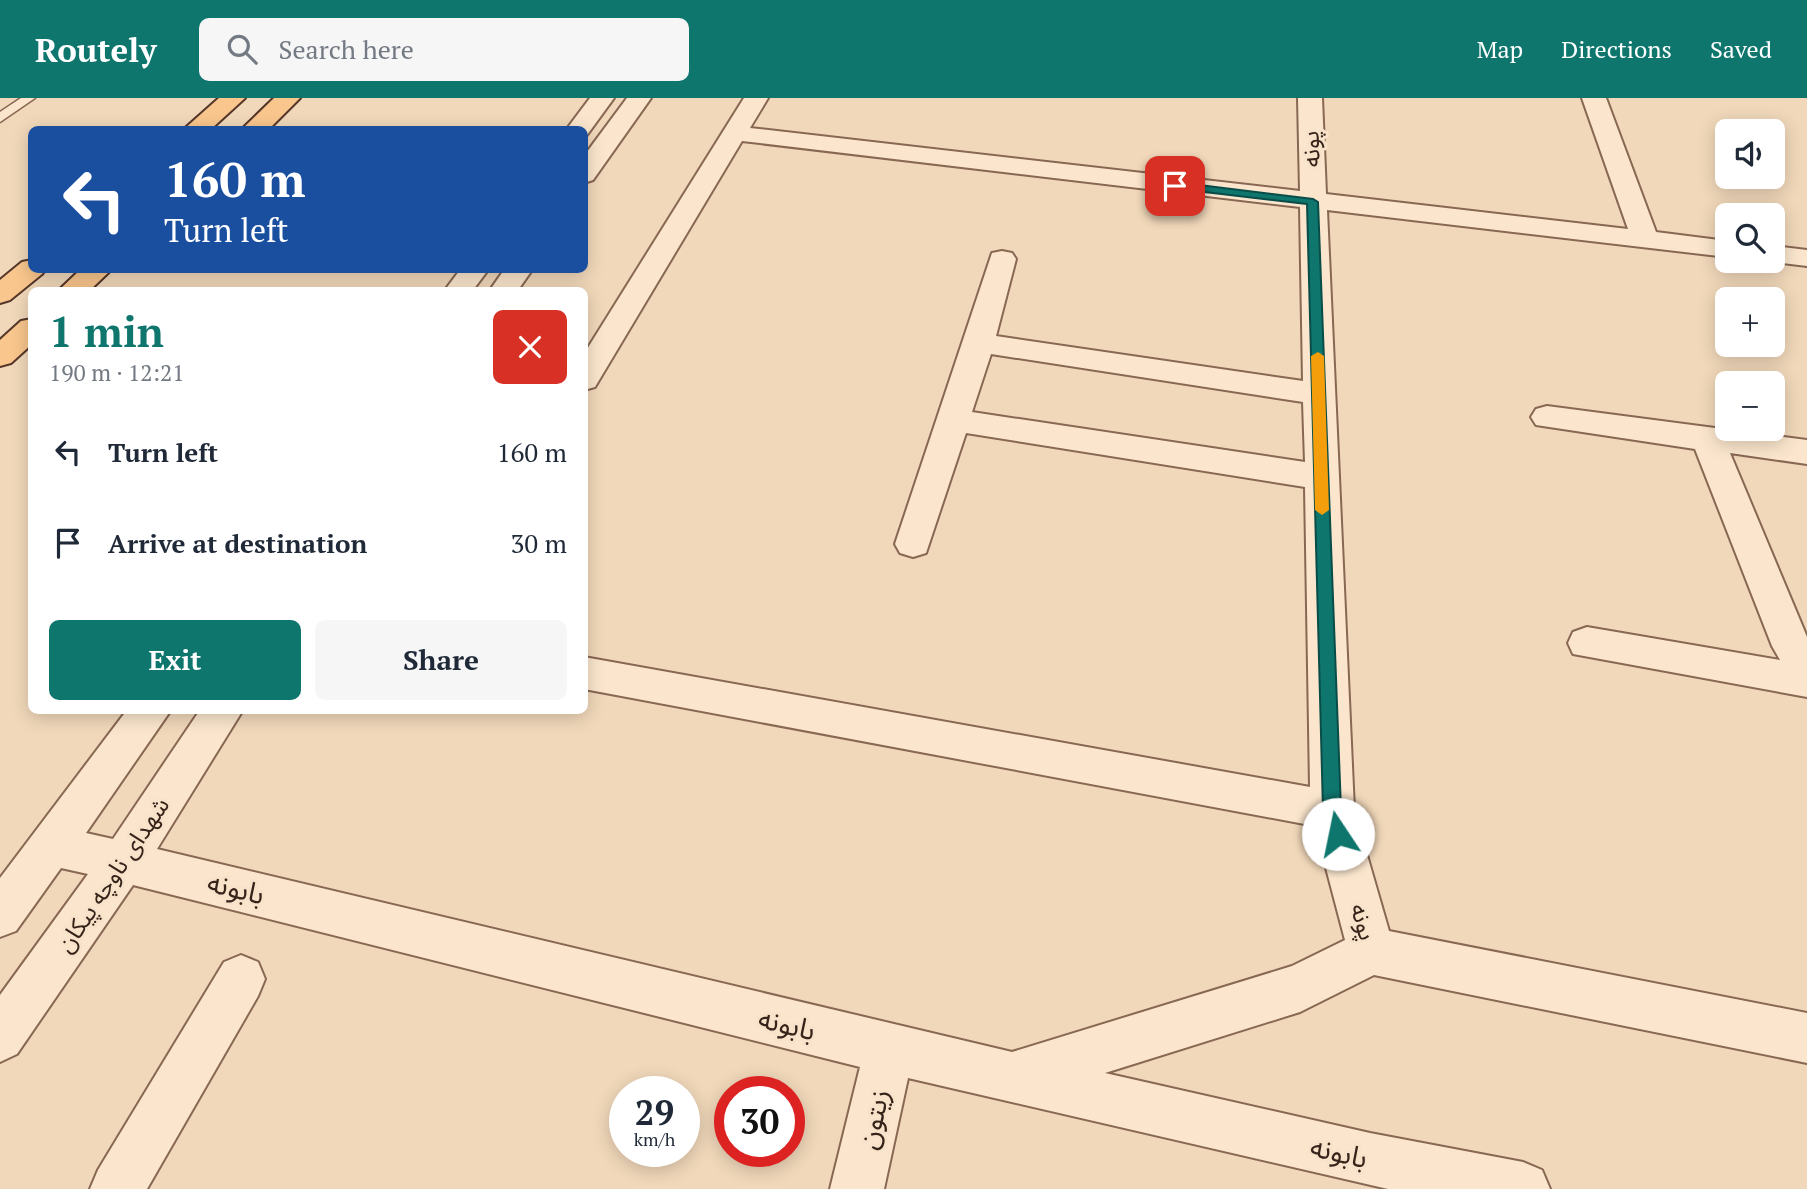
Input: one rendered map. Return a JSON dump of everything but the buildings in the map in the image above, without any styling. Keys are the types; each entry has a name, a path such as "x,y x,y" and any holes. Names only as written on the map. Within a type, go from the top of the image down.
{"main road":[{"path":"200,126 233,98"},
{"path":"257,126 288,98"},
{"path":"0,294 28,271"},
{"path":"77,287 93,273"},
{"path":"0,356 28,332"}],"street":[{"path":"581,126 601,98"},
{"path":"588,170 639,98"},
{"path":"588,373 756,98"},
{"name":"پونه","path":"1310,98 1332,810 1371,951"},
{"path":"1594,98 1644,240"},
{"path":"734,133 1715,248"},
{"path":"1785,255 1807,258"},
{"path":"913,544 979,343 1002,258"},
{"path":"979,343 1319,394"},
{"path":"1547,417 1807,452"},
{"path":"954,419 1321,477"},
{"path":"1708,439 1791,646 1807,663"},
{"path":"1587,643 1807,681"},
{"path":"588,674 1332,810"},
{"path":"0,915 148,714"},
{"name":"شهدای ناوچه پیکان","path":"0,1037 124,861 220,714"},
{"name":"بابونه","path":"53,845 890,1049 1370,1159 1523,1189"},
{"path":"1013,1077 1300,988 1371,951 1807,1038"},
{"path":"117,1189 241,979"},
{"name":"زیتون","path":"857,1189 890,1049"}],"lane":[{"path":"0,118 29,98"}],"slow traffic":[{"path":"1318,356 1322,510"}],"route":[{"path":"1175,186 1313,202 1332,810 1338,834"}]}
